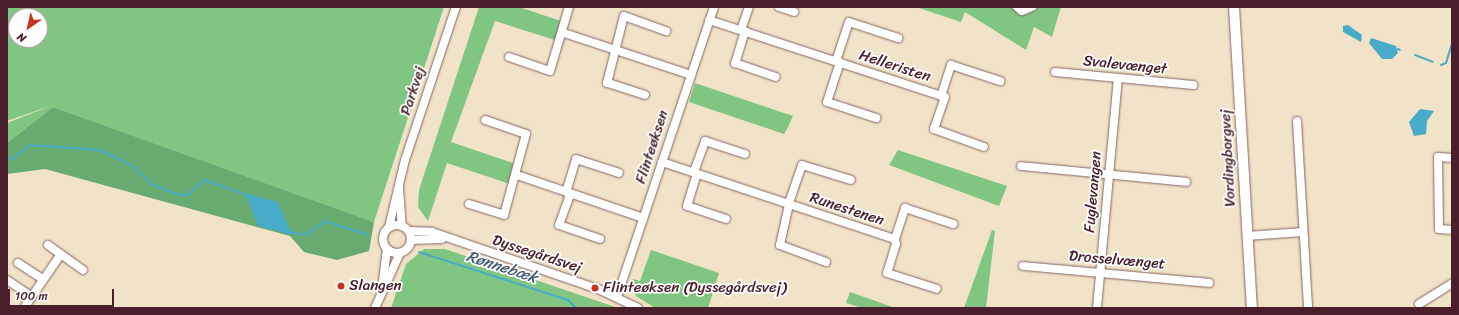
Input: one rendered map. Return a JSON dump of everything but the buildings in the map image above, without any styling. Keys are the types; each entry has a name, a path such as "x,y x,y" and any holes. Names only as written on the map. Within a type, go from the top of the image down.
{"main road":[{"name":"Vordingborgvej","path":"1234,7 1252,308"}],"street":[{"name":"Parkvej","path":"389,227 399,184 456,7"},
{"path":"509,57 550,71 564,33 569,7"},
{"name":"Flinteøksen","path":"617,297 714,7"},
{"path":"748,7 735,63 776,77"},
{"path":"779,7 794,12"},
{"path":"1017,7 1022,11 1032,7"},
{"path":"645,95 607,83 624,16 666,31"},
{"name":"Helleristen","path":"709,20 945,97 934,129 984,147"},
{"name":"Helleristen","path":"876,118 827,102 849,22 898,38"},
{"path":"564,33 691,75"},
{"name":"Helleristen","path":"941,96 951,65 1000,81"},
{"name":"Svalevænget","path":"1055,72 1193,85"},
{"name":"Fuglevangen","path":"1096,308 1118,78"},
{"path":"469,204 504,215 517,175 526,134 485,120"},
{"path":"1297,121 1308,308"},
{"path":"726,220 687,206 705,141 745,154"},
{"path":"1452,158 1438,157 1439,228 1452,230"},
{"path":"600,239 559,225 576,159 619,173"},
{"name":"Runestenen","path":"662,162 894,239"},
{"name":"Runestenen","path":"826,262 780,244 802,165 851,180"},
{"path":"1021,166 1186,182"},
{"path":"517,175 643,218"},
{"name":"Parkvej","path":"399,184 402,226"},
{"name":"Runestenen","path":"936,289 887,273 896,244 894,239 905,208 953,224"},
{"path":"375,308 382,287 400,253 411,240 409,231 402,226 389,227 384,236 387,249 382,287"},
{"name":"Dyssegårdsvej","path":"409,231 432,232 448,240 617,297 638,308"},
{"path":"1248,236 1303,232"},
{"name":"Dyssegårdsvej","path":"411,240 448,240"},
{"path":"48,245 83,270"},
{"path":"387,249 400,253"},
{"path":"24,308 61,254"},
{"path":"18,263 44,279"},
{"name":"Drosselvænget","path":"1023,266 1209,283"},
{"path":"7,280 32,297"},
{"path":"1419,304 1452,283"}],"green space":[{"path":"7,7 444,7 374,222 53,107 7,143 7,123 53,105 7,121"},
{"path":"479,7 519,7 561,21 558,41 495,21 451,142 513,163 510,184 447,163 428,221 418,207 419,190"},
{"path":"916,7 1061,7 1052,37 1034,27 1026,50 965,12 961,22"},
{"path":"695,83 793,116 784,134 689,102"},
{"path":"53,107 374,222 369,251 337,260 304,252 290,236 45,169 7,174 7,143"},
{"path":"898,150 1007,186 999,206 889,165"},
{"path":"992,230 995,231 986,308 964,308"},
{"path":"424,249 445,249 618,308 391,308 406,264"},
{"path":"651,250 719,273 708,308 655,308 636,296 631,287 633,279 640,281"},
{"path":"850,292 895,308 862,308 846,303"}],"water":[{"path":"1348,25 1362,35 1361,42 1343,32 1343,26"},
{"path":"1371,38 1396,46 1398,53 1392,59 1382,59 1369,43"},
{"path":"1420,109 1434,111 1427,121 1426,134 1414,136 1409,122"},
{"path":"245,193 278,202 292,235 258,226"}],"waterway":[{"path":"1441,65 1446,63 1452,43"},
{"path":"1415,55 1433,62"},
{"name":"Rønnebæk","path":"7,158 12,159 30,145 100,150 131,165 153,185 180,195 189,194 204,180 247,195"},
{"name":"Rønnebæk","path":"290,232 306,235 325,221 368,235"},
{"name":"Rønnebæk","path":"419,252 568,300 576,308"}],"place":[{"name":"Slangen","path":"341,286"},
{"name":"Flinteøksen (Dyssegårdsvej)","path":"595,288"}]}
